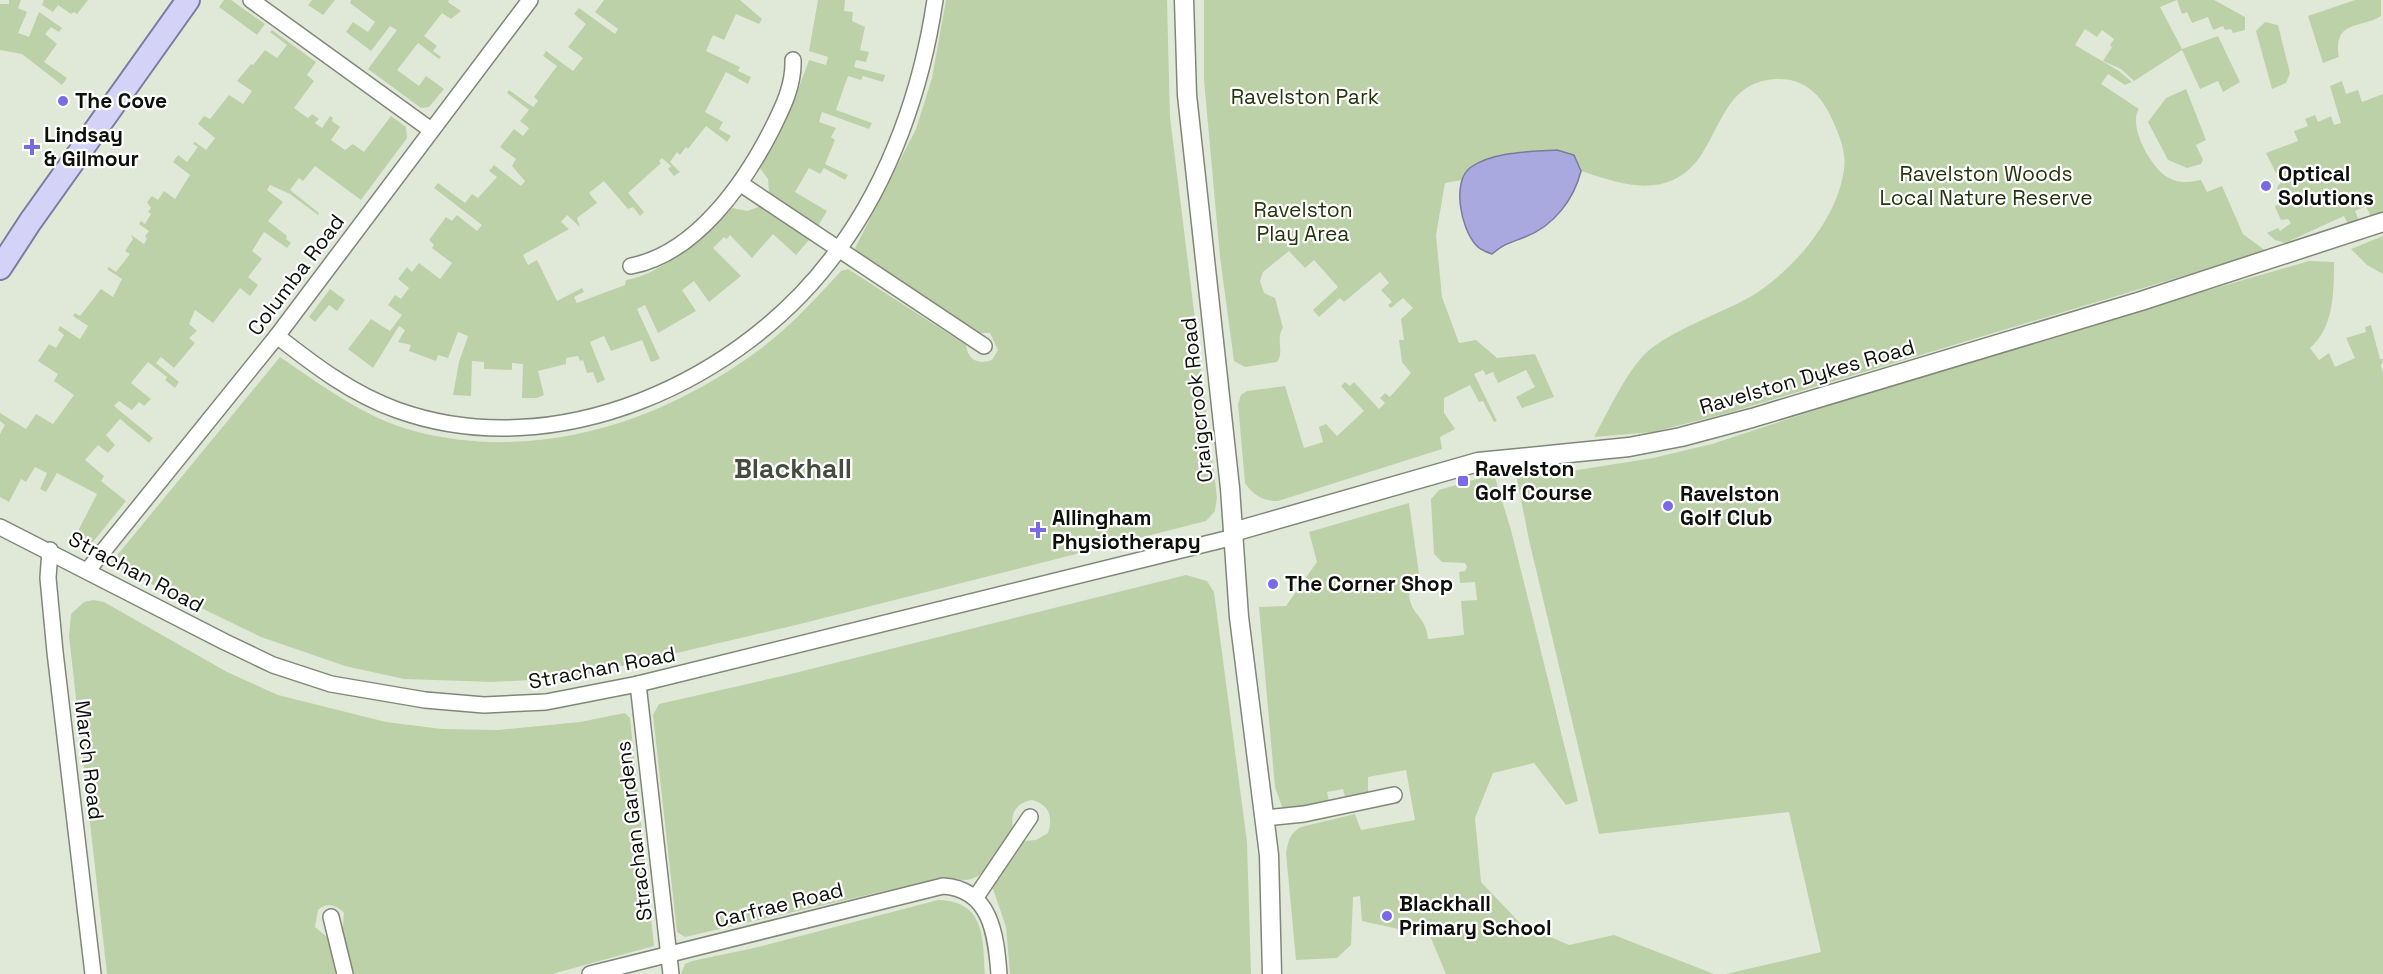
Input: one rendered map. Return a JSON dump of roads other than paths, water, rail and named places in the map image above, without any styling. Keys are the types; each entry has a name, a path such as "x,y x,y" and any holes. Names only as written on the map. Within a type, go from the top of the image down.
{"main road":[{"path":"0,268 30,222 188,0"}],"street":[{"path":"251,0 431,130"},
{"name":"Columba Road","path":"87,570 276,336 530,0"},
{"path":"276,336 347,387 412,415 479,428 552,426 626,406 706,368 774,319 814,280 839,250 880,179 907,115 923,62 935,0"},
{"name":"Craigcrook Road","path":"1184,0 1187,95 1234,535 1239,617 1265,818 1270,880 1272,974"},
{"path":"631,266 652,260 679,244 709,219 741,184 785,102 792,83 793,60"},
{"path":"741,184 984,346"},
{"name":"Ravelston Dykes Road","path":"1234,535 1467,464 1629,447 1752,418 2141,301 2383,222"},
{"name":"Strachan Road","path":"0,527 50,550 225,642 273,664 331,684 425,700 484,705 546,702 638,684 1234,535"},
{"name":"March Road","path":"50,550 48,578 55,652 93,974"},
{"name":"Strachan Gardens","path":"638,684 671,974"},
{"path":"1265,818 1304,814 1394,795"},
{"path":"999,974 995,936 987,914 976,897 1030,818"},
{"name":"Carfrae Road","path":"590,974 937,887 959,888 976,897"},
{"path":"331,917 345,974"}],"water":[{"path":"1557,150 1574,155 1581,171 1568,201 1554,219 1535,232 1504,245 1492,254 1479,248 1466,228 1460,205 1461,183 1465,174 1480,162 1501,155"}],"place":[{"name":"The Cove","path":"63,101"},
{"name":"Lindsay & Gilmour","path":"32,147"},
{"name":"Optical Solutions","path":"2266,186"},
{"name":"Ravelston Golf Course","path":"1463,481"},
{"name":"Ravelston Golf Club","path":"1668,506"},
{"name":"Allingham Physiotherapy","path":"1038,530"},
{"name":"The Corner Shop","path":"1273,584"},
{"name":"Blackhall Primary School","path":"1387,916"}],"district":[{"name":"Blackhall","path":"793,469"}],"park label":[{"name":"Ravelston Park","path":"1305,97"},
{"name":"Ravelston Woods Local Nature Reserve","path":"1986,186"},
{"name":"Ravelston Play Area","path":"1303,222"}]}
